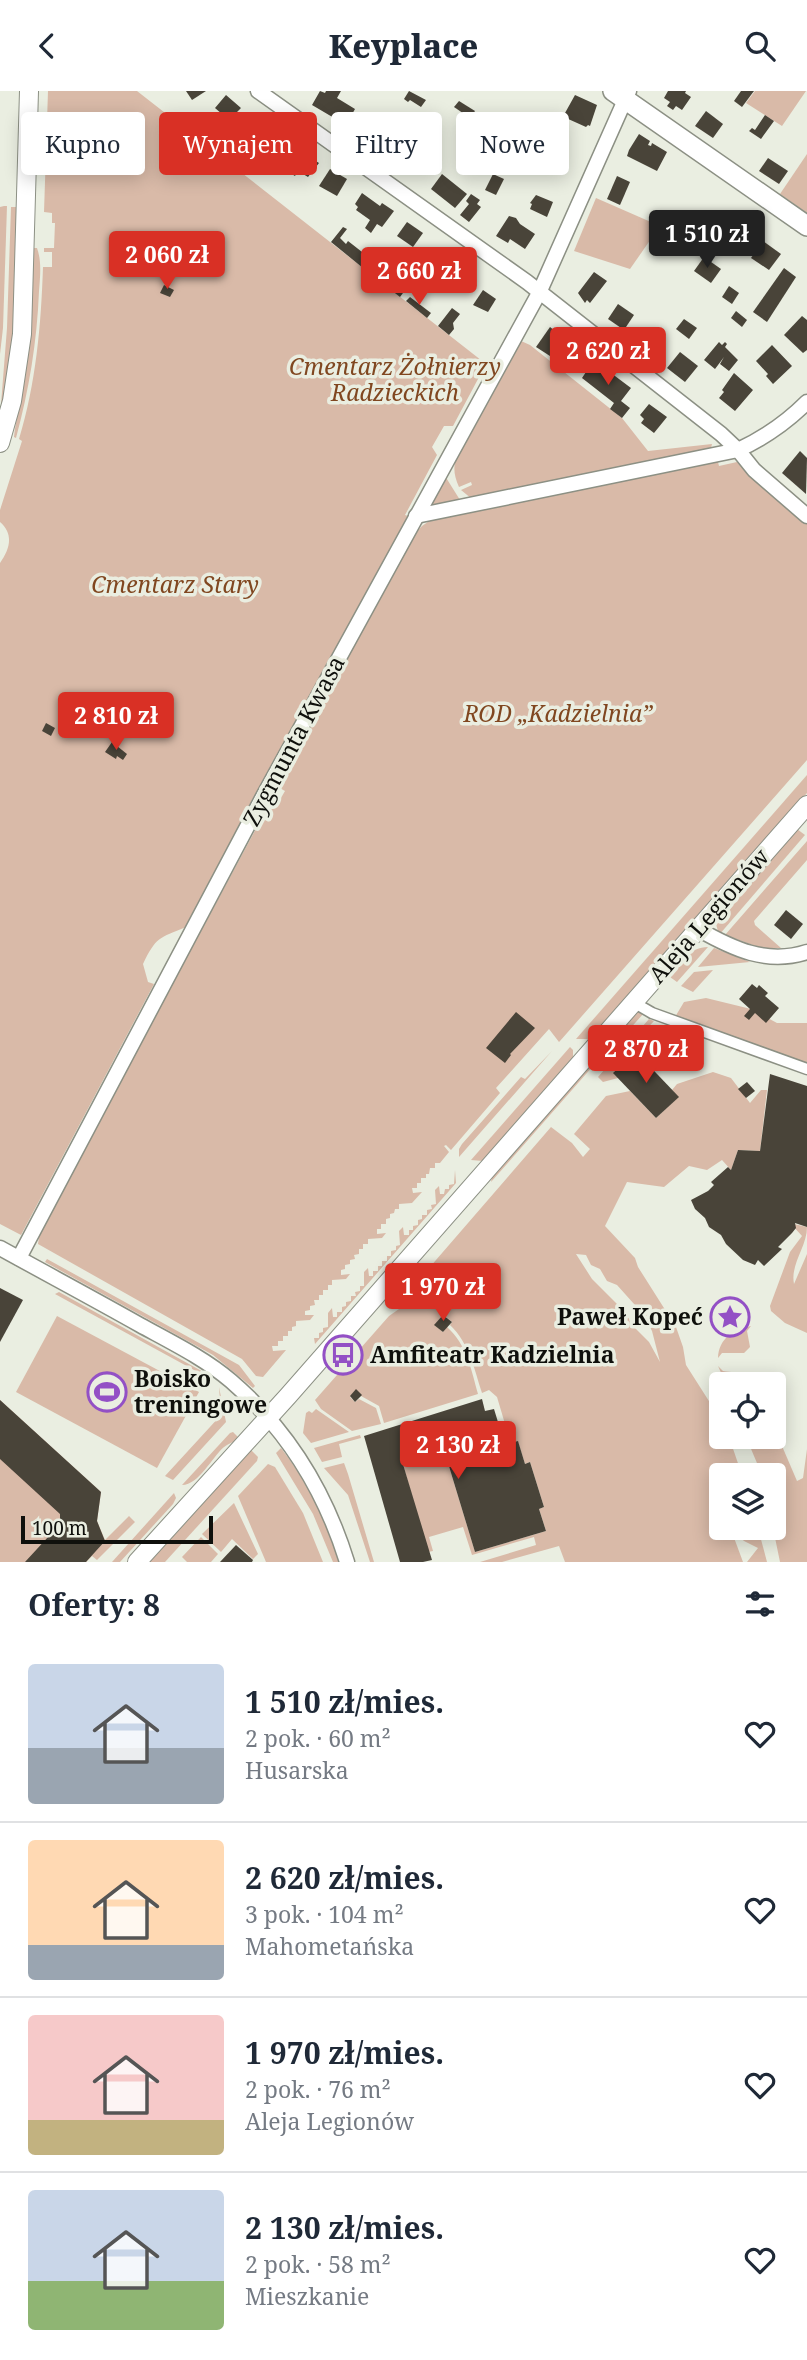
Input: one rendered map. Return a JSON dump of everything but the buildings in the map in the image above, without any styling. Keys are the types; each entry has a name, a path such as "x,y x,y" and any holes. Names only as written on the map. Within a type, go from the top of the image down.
{"main road":[{"path":"622,94 807,226"}],"street":[{"path":"0,443 12,401 22,334 29,91"},
{"path":"258,91 527,282 738,450 754,470 807,516"},
{"name":"Zygmunta Kwasa","path":"19,1258 259,805 539,293 622,94"},
{"path":"416,516 738,450 757,441 794,415 807,402"},
{"name":"Aleja Legionów","path":"137,1562 807,805"},
{"path":"698,929 748,954 772,958 807,952"},
{"path":"633,1002 652,1013 807,1069"},
{"path":"0,1248 214,1368 268,1417 312,1476 333,1520 347,1562"}],"green space":[{"path":"48,91 137,91 164,112 159,112 159,175 244,175 486,364 453,426 444,426 432,447 437,455 405,515 408,516 190,923 159,939 147,955 143,964 148,982 154,984 21,1235 0,1224 0,563 9,537 0,522 0,510 22,441 19,439 30,397 37,354 43,267 52,267 52,252 44,252 44,248 54,248 55,223 52,223 52,213 44,212 45,175 145,175 145,112 47,112"},
{"path":"755,91 806,91 782,126 746,103"},
{"path":"807,154 807,213 780,194"},
{"path":"596,198 660,226 630,269 574,251"},
{"path":"7,206 3,328 0,354 0,207"},
{"path":"11,207 18,207 14,341 0,417 7,328"},
{"path":"31,248 37,248 40,259 38,310 32,366 16,438 14,437 28,346"},
{"path":"521,341 530,345 622,418 648,451 712,444 711,448 472,499 461,490 472,485 471,482 459,487 457,482 454,469 456,456"},
{"name":"ROD „Kadzielnia”","path":"700,460 718,462 719,466 737,462 807,524 807,760 560,1041 549,1029 496,1088 500,1093 451,1150 444,1146 449,1152 440,1163 435,1163 435,1168 430,1168 426,1178 421,1178 417,1188 412,1188 413,1193 422,1192 412,1203 399,1204 399,1209 395,1209 390,1218 386,1219 386,1224 381,1224 377,1234 386,1233 382,1238 368,1239 368,1244 363,1244 359,1254 354,1255 355,1259 350,1260 350,1264 341,1270 341,1275 350,1274 346,1279 332,1280 328,1290 323,1290 323,1295 319,1295 319,1300 314,1300 315,1305 305,1311 305,1315 314,1315 310,1320 296,1321 292,1331 288,1331 288,1336 283,1336 283,1341 278,1341 278,1346 272,1346 273,1351 286,1350 263,1377 256,1376 242,1359 38,1244 40,1230 272,799 278,803 285,791 278,787 410,539 435,517"},
{"path":"445,476 460,500 456,504 427,506"},
{"path":"807,775 807,793 594,1036 576,1039"},
{"path":"797,829 805,835 719,935 716,924 721,916"},
{"path":"807,841 807,860 754,921 755,925 781,948 761,948 725,935"},
{"path":"708,947 677,982 670,977 669,972 686,955 696,949"},
{"path":"714,948 750,962 698,967"},
{"path":"713,970 693,992 681,986 694,972"},
{"path":"706,998 751,1009 777,1023 807,1023 807,1065 675,1017 684,1002"},
{"path":"636,1010 644,1013 618,1042 615,1041 491,1182 493,1172"},
{"path":"649,1019 654,1021 635,1041 636,1052 618,1078 603,1082 598,1077"},
{"path":"570,1047 573,1050 573,1059 483,1161 471,1160"},
{"path":"552,1051 459,1157 462,1144 521,1077 525,1079"},
{"path":"713,1072 731,1078 750,1103 761,1090 767,1090 760,1151 738,1150 731,1170 722,1160 707,1170 689,1166 664,1187 627,1182 605,1226 635,1258 676,1327 686,1365 709,1401 709,1449 733,1449 738,1463 709,1463 709,1540 735,1540 743,1562 565,1562 559,1546 502,1562 480,1562 536,1545 534,1537 472,1555 463,1527 429,1537 433,1551 428,1552 402,1461 406,1456 494,1431 499,1447 448,1463 475,1552 546,1531 539,1509 544,1507 530,1462 525,1464 518,1442 511,1444 497,1397 489,1390 482,1393 470,1356 450,1325 452,1322 444,1315 435,1325 443,1332 447,1327 459,1342 478,1394 384,1423 379,1406 356,1390 350,1397 355,1402 359,1399 376,1408 381,1424 352,1431 321,1409 315,1400 389,1316 439,1281 436,1278 404,1297 551,1127 572,1143 583,1157 590,1149 574,1134 606,1096 630,1091 656,1118 678,1097 672,1090 677,1084","holes":["576,1254 586,1255 591,1265 600,1269 607,1281 617,1285 643,1314 652,1331 660,1362 649,1342 630,1323 628,1315 592,1279"]},
{"path":"455,1170 456,1183 315,1344 314,1338 319,1338 323,1328 328,1327 328,1313 332,1308 333,1317 337,1317 337,1312 342,1312 346,1302 351,1301 351,1296 356,1296 355,1292 360,1291 360,1286 364,1286 364,1272 368,1268 369,1276 373,1276 373,1271 378,1271 382,1261 387,1261 391,1251 400,1245 399,1231 403,1227 404,1235 409,1235 409,1230 418,1225 422,1215 427,1215 427,1210 432,1209 431,1205 436,1204 435,1190 439,1186 440,1194 444,1194 449,1185 454,1184"},
{"path":"794,1224 807,1227 793,1277 794,1284 807,1254 807,1333 785,1323 771,1311 770,1306 790,1252 802,1236"},
{"path":"47,1259 239,1365 255,1386 253,1388 213,1355 45,1262"},
{"path":"59,1292 207,1374 205,1376 55,1294"},
{"name":"Boisko treningowe","path":"57,1316 199,1392 157,1468 16,1392"},
{"path":"751,1326 747,1331 750,1347 744,1353 722,1353 718,1358 721,1345 728,1336"},
{"path":"219,1387 226,1422 173,1480 165,1476 221,1415"},
{"path":"0,1400 101,1492 97,1521 105,1540 129,1516 135,1522 97,1560 92,1556 86,1562 0,1562"},
{"path":"316,1409 349,1432 311,1443 303,1433 306,1413 312,1413"},
{"path":"233,1432 239,1438 224,1447 194,1480 182,1485 230,1433"},
{"path":"360,1435 361,1438 339,1444 342,1457 322,1462 314,1448"},
{"path":"281,1448 315,1502 340,1562 333,1562 313,1514 276,1453"},
{"path":"250,1449 258,1457 257,1461 165,1562 148,1562"},
{"path":"751,1449 783,1449 797,1481 803,1478 807,1449 807,1562 780,1562 775,1540 786,1540 786,1463 757,1463"},
{"path":"344,1463 374,1562 370,1562 348,1495 324,1468"},
{"path":"268,1464 275,1467 303,1513 323,1562 266,1562 238,1496"},
{"path":"174,1493 176,1498 173,1504 120,1562 112,1562"},
{"path":"234,1503 258,1554 253,1559 232,1539 221,1552 202,1534"},
{"path":"201,1537 218,1554 211,1562 187,1562 182,1557"},
{"path":"761,1540 767,1562 747,1562 758,1548 744,1541"}],"place":[{"name":"Paweł Kopeć","path":"730,1317"},
{"name":"Amfiteatr Kadzielnia","path":"343,1355"},
{"name":"Boisko treningowe","path":"107,1392"}],"park label":[{"name":"Cmentarz Żołnierzy Radzieckich","path":"395,380"},
{"name":"Cmentarz Stary","path":"175,585"}]}
